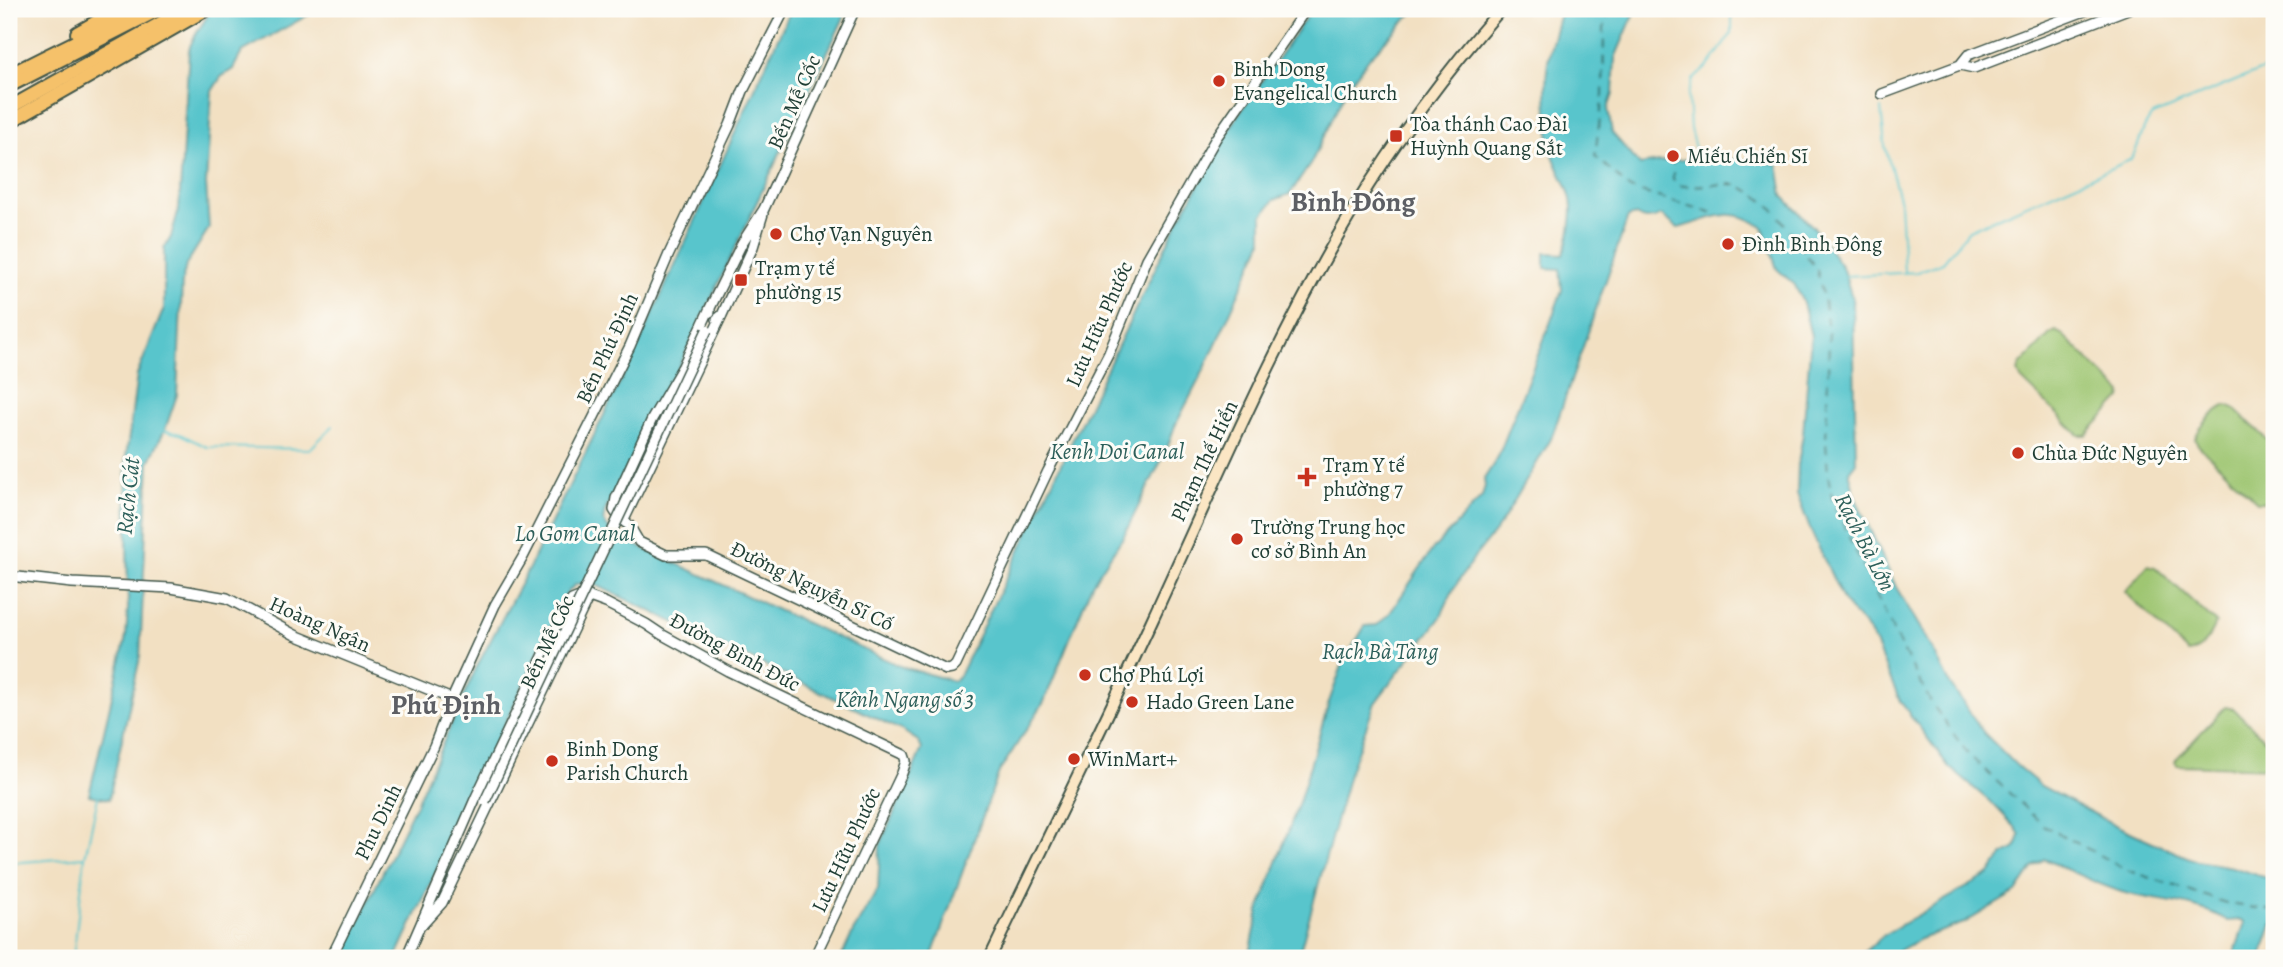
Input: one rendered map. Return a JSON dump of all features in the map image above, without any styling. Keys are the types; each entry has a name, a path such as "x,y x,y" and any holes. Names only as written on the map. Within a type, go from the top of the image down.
{"main road":[{"path":"55,50 86,27 119,9"},
{"path":"9,75 139,9"},
{"path":"9,86 160,9"},
{"path":"9,108 186,9"},
{"path":"9,122 56,96 87,84 201,22 206,9"},
{"name":"Phạm Thế Hiển","path":"990,958 1109,714 1283,339 1318,273 1356,206 1431,93 1501,9"}],"street":[{"name":"Bến Phú Định","path":"452,699 495,606 547,512 630,346 668,254 743,92 785,9"},
{"name":"Bến Mễ Cốc","path":"764,209 742,243 687,360 652,419 616,498 614,510 620,519 624,520 722,315 753,247 764,209 855,9"},
{"name":"Lưu Hữu Phước","path":"952,669 956,666 1049,468 1109,353 1147,259 1216,138 1306,9"},
{"path":"1882,94 1960,65 1968,55 2090,9"},
{"path":"1960,65 1974,68 2111,12 2128,9"},
{"path":"742,243 753,247"},
{"name":"Bến Mễ Cốc","path":"707,330 710,308"},
{"name":"Bến Mễ Cốc","path":"707,330 722,315"},
{"path":"485,801 707,330"},
{"name":"Đường Nguyễn Sĩ Cố","path":"624,520 639,542 666,555 706,555 946,670 952,669"},
{"name":"Hoàng Ngân","path":"9,576 171,588 227,598 295,635 452,699"},
{"name":"Bến Mễ Cốc","path":"406,958 476,797 566,606 576,597 589,596 442,903 420,928"},
{"name":"Đường Bình Đức","path":"589,596 646,624 728,671 905,755"},
{"name":"Phu Dinh","path":"331,958 400,819 452,699"},
{"name":"Lưu Hữu Phước","path":"814,958 902,773 905,755"},
{"name":"Bến Mễ Cốc","path":"470,815 485,801"},
{"name":"Bến Mễ Cốc","path":"481,821 485,801"},
{"path":"446,868 456,873"}],"green space":[{"path":"2056,331 2122,393 2121,398 2086,435 2079,435 2021,379 2018,372 2020,365"},
{"path":"2227,405 2234,408 2274,446 2274,492 2265,502 2257,502 2198,445 2195,438 2208,419"},
{"path":"2148,565 2155,567 2216,623 2209,638 2193,652 2188,653 2125,592"},
{"path":"2225,707 2234,709 2274,749 2274,768 2177,765 2177,758"}],"water":[{"path":"211,9 319,9 242,52 233,69 221,77 212,91 206,184 209,228 186,265 182,282 177,395 166,427 149,462 140,657 109,799 89,795 126,637 126,458 137,375 164,308 164,249 171,237 179,208 189,50"},
{"path":"791,9 848,9 670,386 605,511 603,521 614,535 902,667 954,681 960,674 1176,225 1238,115 1312,9 1416,9 1370,57 1348,86 1311,163 1290,194 1274,200 1262,216 1262,242 1205,368 1175,426 1166,451 1123,537 1092,584 1044,702 999,772 931,958 841,958 878,889 880,845 922,749 918,741 903,731 598,586 582,583 575,585 564,597 396,958 341,958 416,804 476,668 530,566 644,333"},
{"path":"1561,9 1636,9 1615,58 1613,94 1608,109 1612,133 1640,165 1709,159 1778,164 1783,196 1814,228 1842,267 1853,300 1856,462 1849,471 1856,499 1896,587 1950,684 1984,733 2041,786 2117,826 2197,861 2274,878 2274,925 2261,958 2233,958 2245,922 2228,921 2192,906 2118,891 2044,859 2033,867 2016,892 1964,923 1920,939 1886,958 1857,958 1885,934 1990,874 2002,856 2016,848 2020,835 1994,805 1949,767 1900,701 1871,634 1844,602 1810,529 1797,494 1811,336 1803,303 1795,285 1777,269 1763,227 1740,216 1730,215 1678,228 1661,215 1648,219 1636,215 1628,217 1551,439 1500,525 1454,588 1440,618 1375,703 1349,774 1298,958 1249,958 1259,911 1300,799 1343,663 1365,626 1377,625 1390,613 1432,550 1482,497 1484,479 1498,457 1562,290 1560,269 1545,268 1545,253 1563,254 1572,217 1570,196 1551,149 1546,101 1548,61"}],"waterway":[{"path":"1698,160 1690,129 1688,94 1693,80 1709,65 1732,33 1732,9"},
{"path":"1845,276 1917,272 1943,262 1969,230 2130,160 2145,126 2153,115 2274,65"},
{"path":"1881,109 1885,146 1900,202 1904,271"},
{"path":"163,430 180,434 207,447 310,449 333,426"},
{"name":"Rạch Cát","path":"73,958 85,857 98,797"},
{"path":"9,863 84,857"}],"ferry route":[{"path":"1608,9 1604,29 1603,95 1595,156 1630,189 1717,214"},
{"path":"1673,156 1673,179 1682,186 1736,184 1774,209 1817,270 1829,338 1826,442 1833,503 1898,641 1932,704 1968,754 2043,825 2127,870 2229,904 2274,911"}],"place":[{"name":"Binh Dong Evangelical Church","path":"1219,81"},
{"name":"Tòa thánh Cao Đài Huỳnh Quang Sắt","path":"1396,136"},
{"name":"Miếu Chiến Sĩ","path":"1673,156"},
{"name":"Chợ Vạn Nguyên","path":"776,234"},
{"name":"Đình Bình Đông","path":"1728,244"},
{"name":"Trạm y tế phường 15","path":"741,280"},
{"name":"Chùa Đức Nguyên","path":"2018,453"},
{"name":"Trạm Y tế phường 7","path":"1307,477"},
{"name":"Trường Trung học cơ sở Bình An","path":"1237,539"},
{"name":"Chợ Phú Lợi","path":"1085,675"},
{"name":"Hado Green Lane","path":"1132,702"},
{"name":"WinMart+","path":"1074,759"},
{"name":"Binh Dong Parish Church","path":"552,761"}],"district":[{"name":"Bình Đông","path":"1353,202"},
{"name":"Phú Định","path":"446,705"}],"water label":[{"name":"Kenh Doi Canal","path":"1117,451"},
{"name":"Lo Gom Canal","path":"575,533"},
{"name":"Rạch Bà Lớn","path":"1865,542"},
{"name":"Rạch Bà Tàng","path":"1380,651"},
{"name":"Kênh Ngang số 3","path":"905,699"}]}
